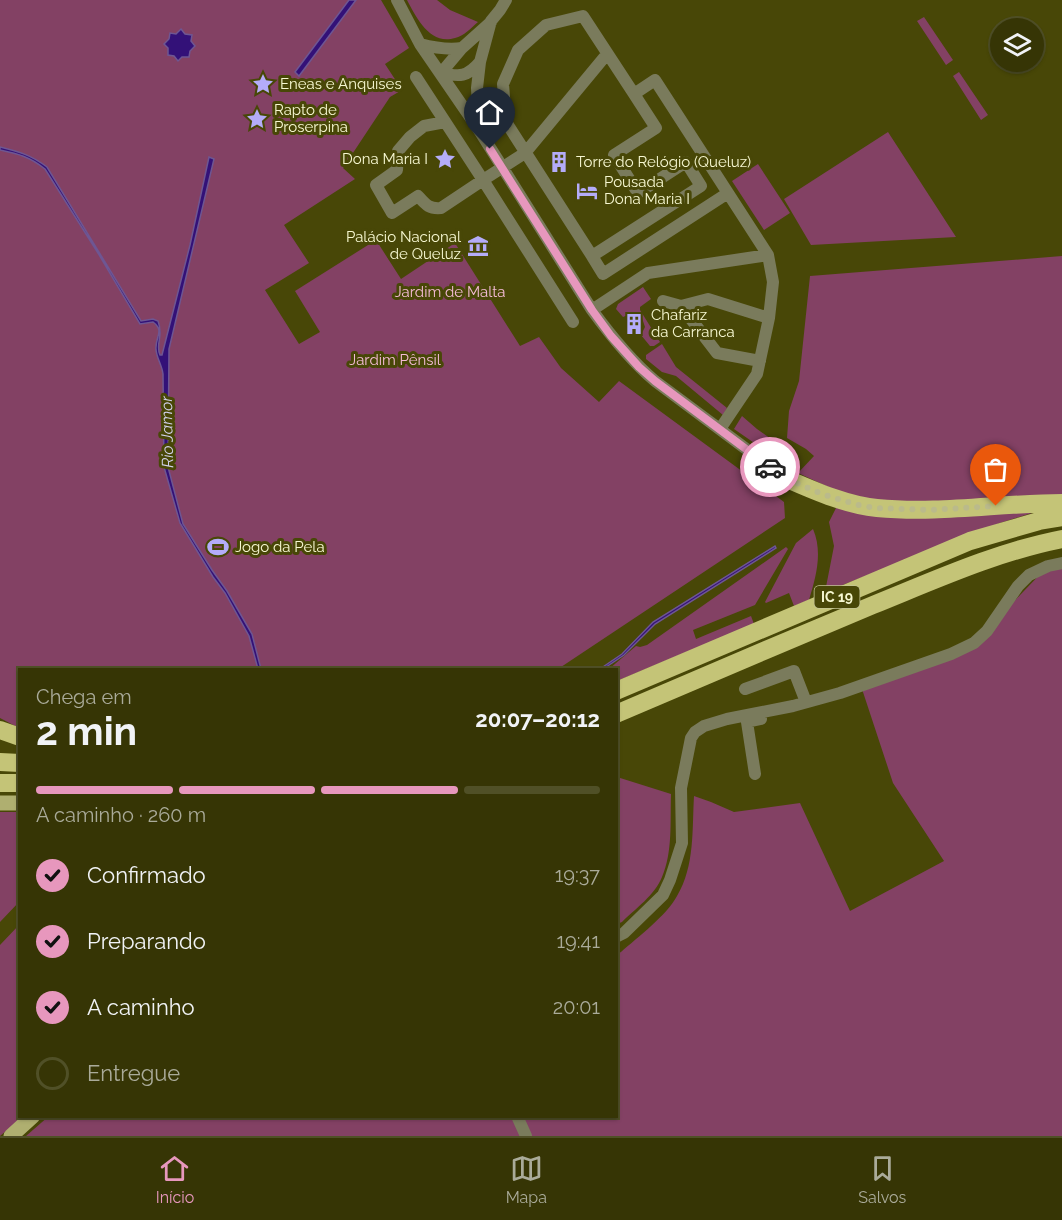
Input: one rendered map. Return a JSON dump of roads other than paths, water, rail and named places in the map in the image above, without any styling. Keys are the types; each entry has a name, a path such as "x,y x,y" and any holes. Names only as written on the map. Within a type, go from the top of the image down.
{"highway":[{"path":"785,478 822,494 876,508 930,510 1062,503"},
{"name":"IC 19","path":"618,690 970,541 1039,521 1062,517"},
{"name":"IC 19","path":"618,713 979,561 1062,539"},
{"path":"618,723 681,686"},
{"path":"0,730 18,736"},
{"path":"0,762 18,763"},
{"path":"0,783 18,783"}],"main road":[{"path":"0,803 18,803"},
{"path":"11,1136 31,1118"}],"street":[{"path":"397,0 420,44 479,130 592,310 611,336 655,381 785,478"},
{"path":"441,74 462,48 491,21 506,0"},
{"path":"592,256 701,186 686,162 638,193 614,156 656,128 583,15 546,25 518,50 503,84 506,122 603,274 728,193"},
{"path":"479,130 477,88 480,62 491,21"},
{"path":"420,44 450,50 462,48"},
{"path":"445,122 424,126 410,137 398,151 397,170 376,185 392,213 418,196 427,207 441,208 525,153 607,54"},
{"path":"441,74 462,76 473,70 480,62"},
{"path":"416,77 573,322"},
{"path":"634,94 654,80 768,255 773,282 769,318 758,374 720,429"},
{"path":"592,310 648,273 768,255"},
{"path":"663,301 681,306 708,299 769,318"},
{"path":"681,306 717,352 760,361"},
{"path":"618,936 624,933 663,895 670,880 681,843 681,788 691,738 695,732 704,726 727,719 840,693 951,654 974,643 987,631 1018,586 1029,575 1048,566 1062,563"},
{"path":"745,689 794,671 806,702"},
{"path":"755,774 747,722 780,716"},
{"path":"518,1118 526,1136"}],"water":[{"path":"349,0 356,0 299,76 295,72"},
{"path":"181,29 185,34 192,35 191,41 195,46 190,51 189,57 182,57 178,61 174,56 168,55 168,48 164,44 169,39 170,33 176,34"},
{"name":"Rio Jamor","path":"0,147 25,154 47,167 141,321 153,319 158,321 160,326 158,347 160,355 162,355 190,245 209,157 214,159 169,349 168,467 183,524 252,634 261,668 258,668 249,636 225,593 180,523 164,467 163,374 156,349 159,334 157,325 153,322 140,324 45,169 24,156 0,150"},
{"path":"775,546 776,548 655,624 624,655 601,668 622,654 653,622"}],"place":[{"name":"Eneas e Anquises","path":"263,84"},
{"name":"Rapto de Proserpina","path":"257,119"},
{"name":"Dona Maria I","path":"445,159"},
{"name":"Torre do Relógio (Queluz)","path":"559,162"},
{"name":"Pousada Dona Maria I","path":"587,191"},
{"name":"Palácio Nacional de Queluz","path":"478,246"},
{"name":"Chafariz da Carranca","path":"634,324"},
{"name":"Jogo da Pela","path":"218,547"}],"park label":[{"name":"Jardim de Malta","path":"450,292"},
{"name":"Jardim Pênsil","path":"395,360"}]}
